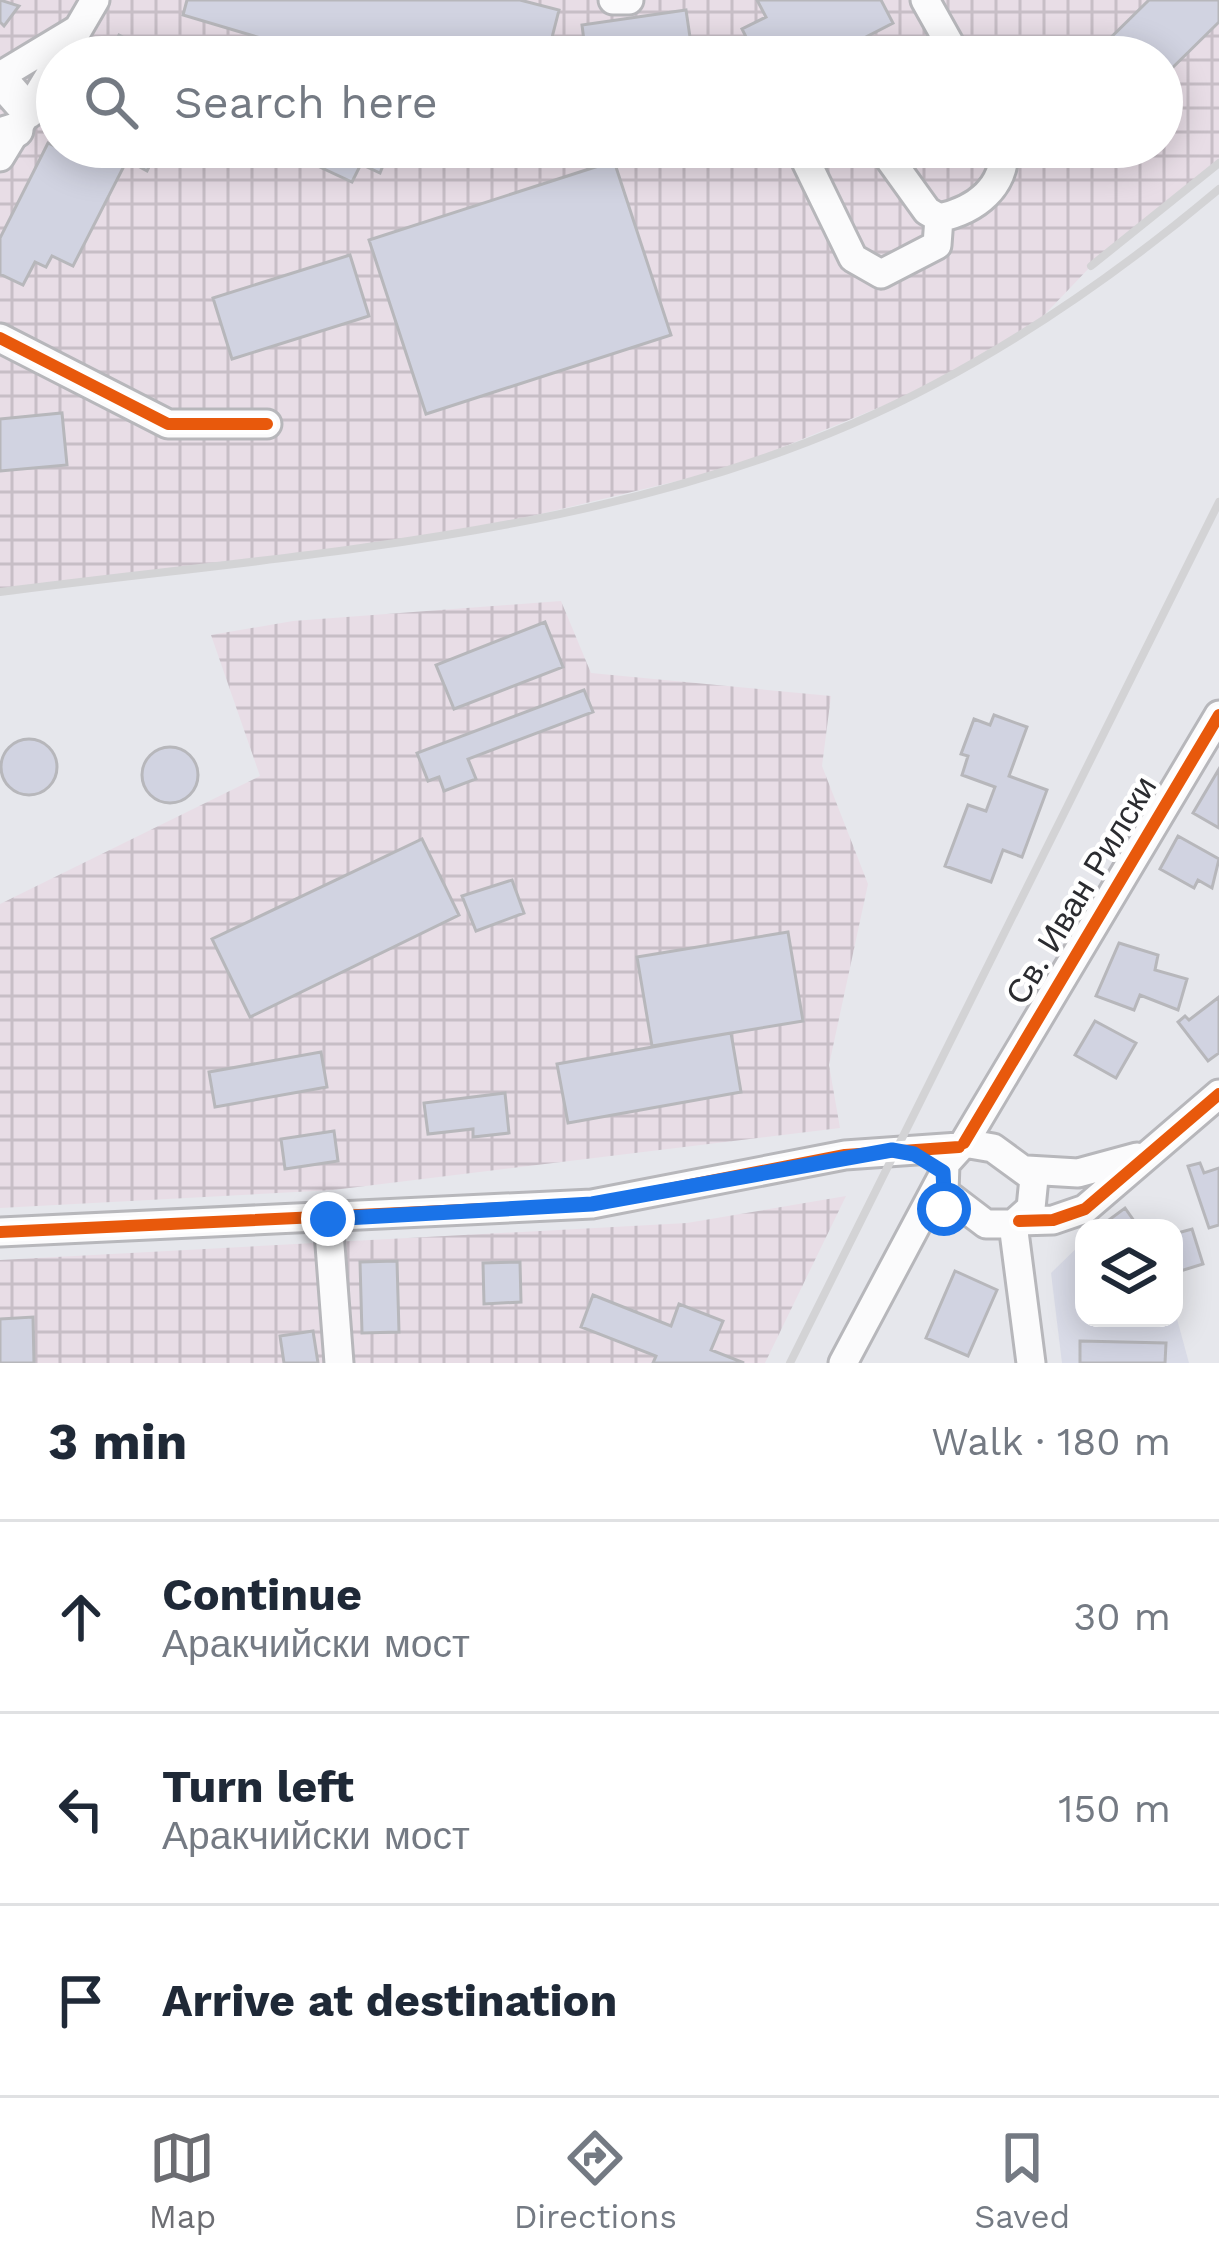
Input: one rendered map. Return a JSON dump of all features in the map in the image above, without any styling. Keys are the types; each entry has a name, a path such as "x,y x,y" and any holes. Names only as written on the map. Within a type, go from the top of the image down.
{"main road":[{"path":"0,77 11,133"}],"street":[{"path":"73,36 95,0"},
{"path":"613,0 629,0"},
{"path":"926,0 946,36"},
{"path":"65,36 78,28"},
{"path":"0,77 36,54"},
{"path":"11,133 36,95"},
{"path":"809,168 853,258 867,270 881,274 937,245 939,218"},
{"path":"896,168 927,211 939,218 962,214 988,194 1003,168"},
{"path":"0,338 168,424 267,424"},
{"name":"Св. Иван Рилски","path":"962,1145 1217,721"},
{"path":"990,1092 993,1148"},
{"path":"914,1154 942,1176 956,1205 986,1224 1053,1220 1085,1209 1219,1094"},
{"path":"843,1363 962,1145"},
{"path":"0,1232 592,1204 845,1155 914,1154 962,1145 993,1148 1027,1170 1078,1173 1147,1153"},
{"path":"1027,1170 1036,1194 1016,1223 1031,1363"},
{"path":"918,1228 956,1205"},
{"path":"328,1219 339,1363"}],"shaded area":[{"path":"0,0 1219,0 1219,163 1091,266 1029,331 931,386 735,467 462,533 0,592"},
{"path":"561,601 591,673 831,696 822,766 868,884 829,1065 840,1128 333,1190 0,1208 0,904 260,776 211,635 293,621"},
{"path":"846,1196 765,1363 0,1363 0,1260 687,1223"},
{"path":"1075,1250 1075,1327 1179,1327 1189,1363 1062,1363 1051,1273"}],"building":[{"path":"0,0 19,6 4,26 0,22"},
{"path":"187,0 520,0 559,10 552,36 254,36 183,15"},
{"path":"757,0 881,0 893,23 868,36 746,36 742,29 766,17"},
{"path":"1149,0 1219,0 1219,22 1183,57 1183,36 1112,36"},
{"path":"686,10 690,36 583,36 582,25"},
{"path":"36,167 123,168 73,266 52,256 46,267 35,262 23,285 0,274 0,238"},
{"path":"322,168 359,168 352,182"},
{"path":"592,168 616,168 671,335 426,414 369,240"},
{"path":"350,255 369,316 232,359 213,298"},
{"path":"62,413 67,465 0,471 0,419"},
{"path":"545,622 563,667 454,709 436,665"},
{"path":"584,690 593,712 468,759 476,779 444,791 439,777 428,781 417,753"},
{"path":"994,715 1027,727 1009,776 1047,790 1022,857 1003,850 991,882 945,866 968,805 986,811 995,787 962,775 968,756 961,754 974,719 990,725"},
{"path":"29,739 48,748 57,767 48,786 29,795 10,786 1,767 10,748"},
{"path":"170,747 189,756 198,775 189,794 170,803 151,794 142,775 151,756"},
{"path":"1219,769 1219,828 1193,813"},
{"path":"1178,836 1219,859 1212,888 1198,880 1194,888 1160,869"},
{"path":"422,839 459,915 250,1017 212,939"},
{"path":"512,880 524,913 476,931 462,896"},
{"path":"788,932 803,1021 652,1046 637,957"},
{"path":"1119,943 1158,955 1155,970 1187,979 1178,1010 1140,995 1134,1010 1096,996"},
{"path":"1219,997 1219,1053 1208,1061 1178,1022 1185,1016 1189,1020"},
{"path":"1095,1021 1136,1043 1116,1078 1075,1055"},
{"path":"731,1033 741,1092 568,1123 557,1064"},
{"path":"321,1052 327,1087 215,1107 209,1072"},
{"path":"505,1093 509,1133 473,1137 473,1129 428,1134 424,1103"},
{"path":"334,1131 338,1161 285,1169 281,1139"},
{"path":"1200,1163 1204,1173 1219,1168 1219,1225 1209,1228 1188,1166"},
{"path":"1125,1208 1133,1219 1110,1219"},
{"path":"1192,1229 1203,1264 1183,1270 1183,1232"},
{"path":"397,1261 399,1332 362,1333 360,1262"},
{"path":"520,1262 521,1302 484,1304 483,1263"},
{"path":"955,1271 997,1290 968,1356 926,1338"},
{"path":"593,1295 671,1326 679,1304 723,1321 711,1350 744,1363 653,1363 656,1356 581,1327"},
{"path":"33,1317 34,1363 0,1363 0,1319"},
{"path":"313,1331 318,1363 284,1363 280,1336"},
{"path":"1080,1341 1166,1343 1165,1363 1080,1363"}],"railway":[{"path":"1091,266 1219,163"},
{"path":"0,592 478,530 597,506 713,475 826,435 973,363 1083,294 1219,189"},
{"path":"790,1363 1219,502"}],"cycle path":[{"path":"0,338 168,424 267,424"},
{"path":"964,1143 1219,715"},
{"path":"1019,1221 1053,1220 1085,1209 1219,1094"},
{"path":"0,1232 592,1204 845,1155 959,1147"}],"route":[{"path":"328,1219 592,1204 892,1150 933,1162 943,1172 944,1192 956,1205 944,1209"}]}
